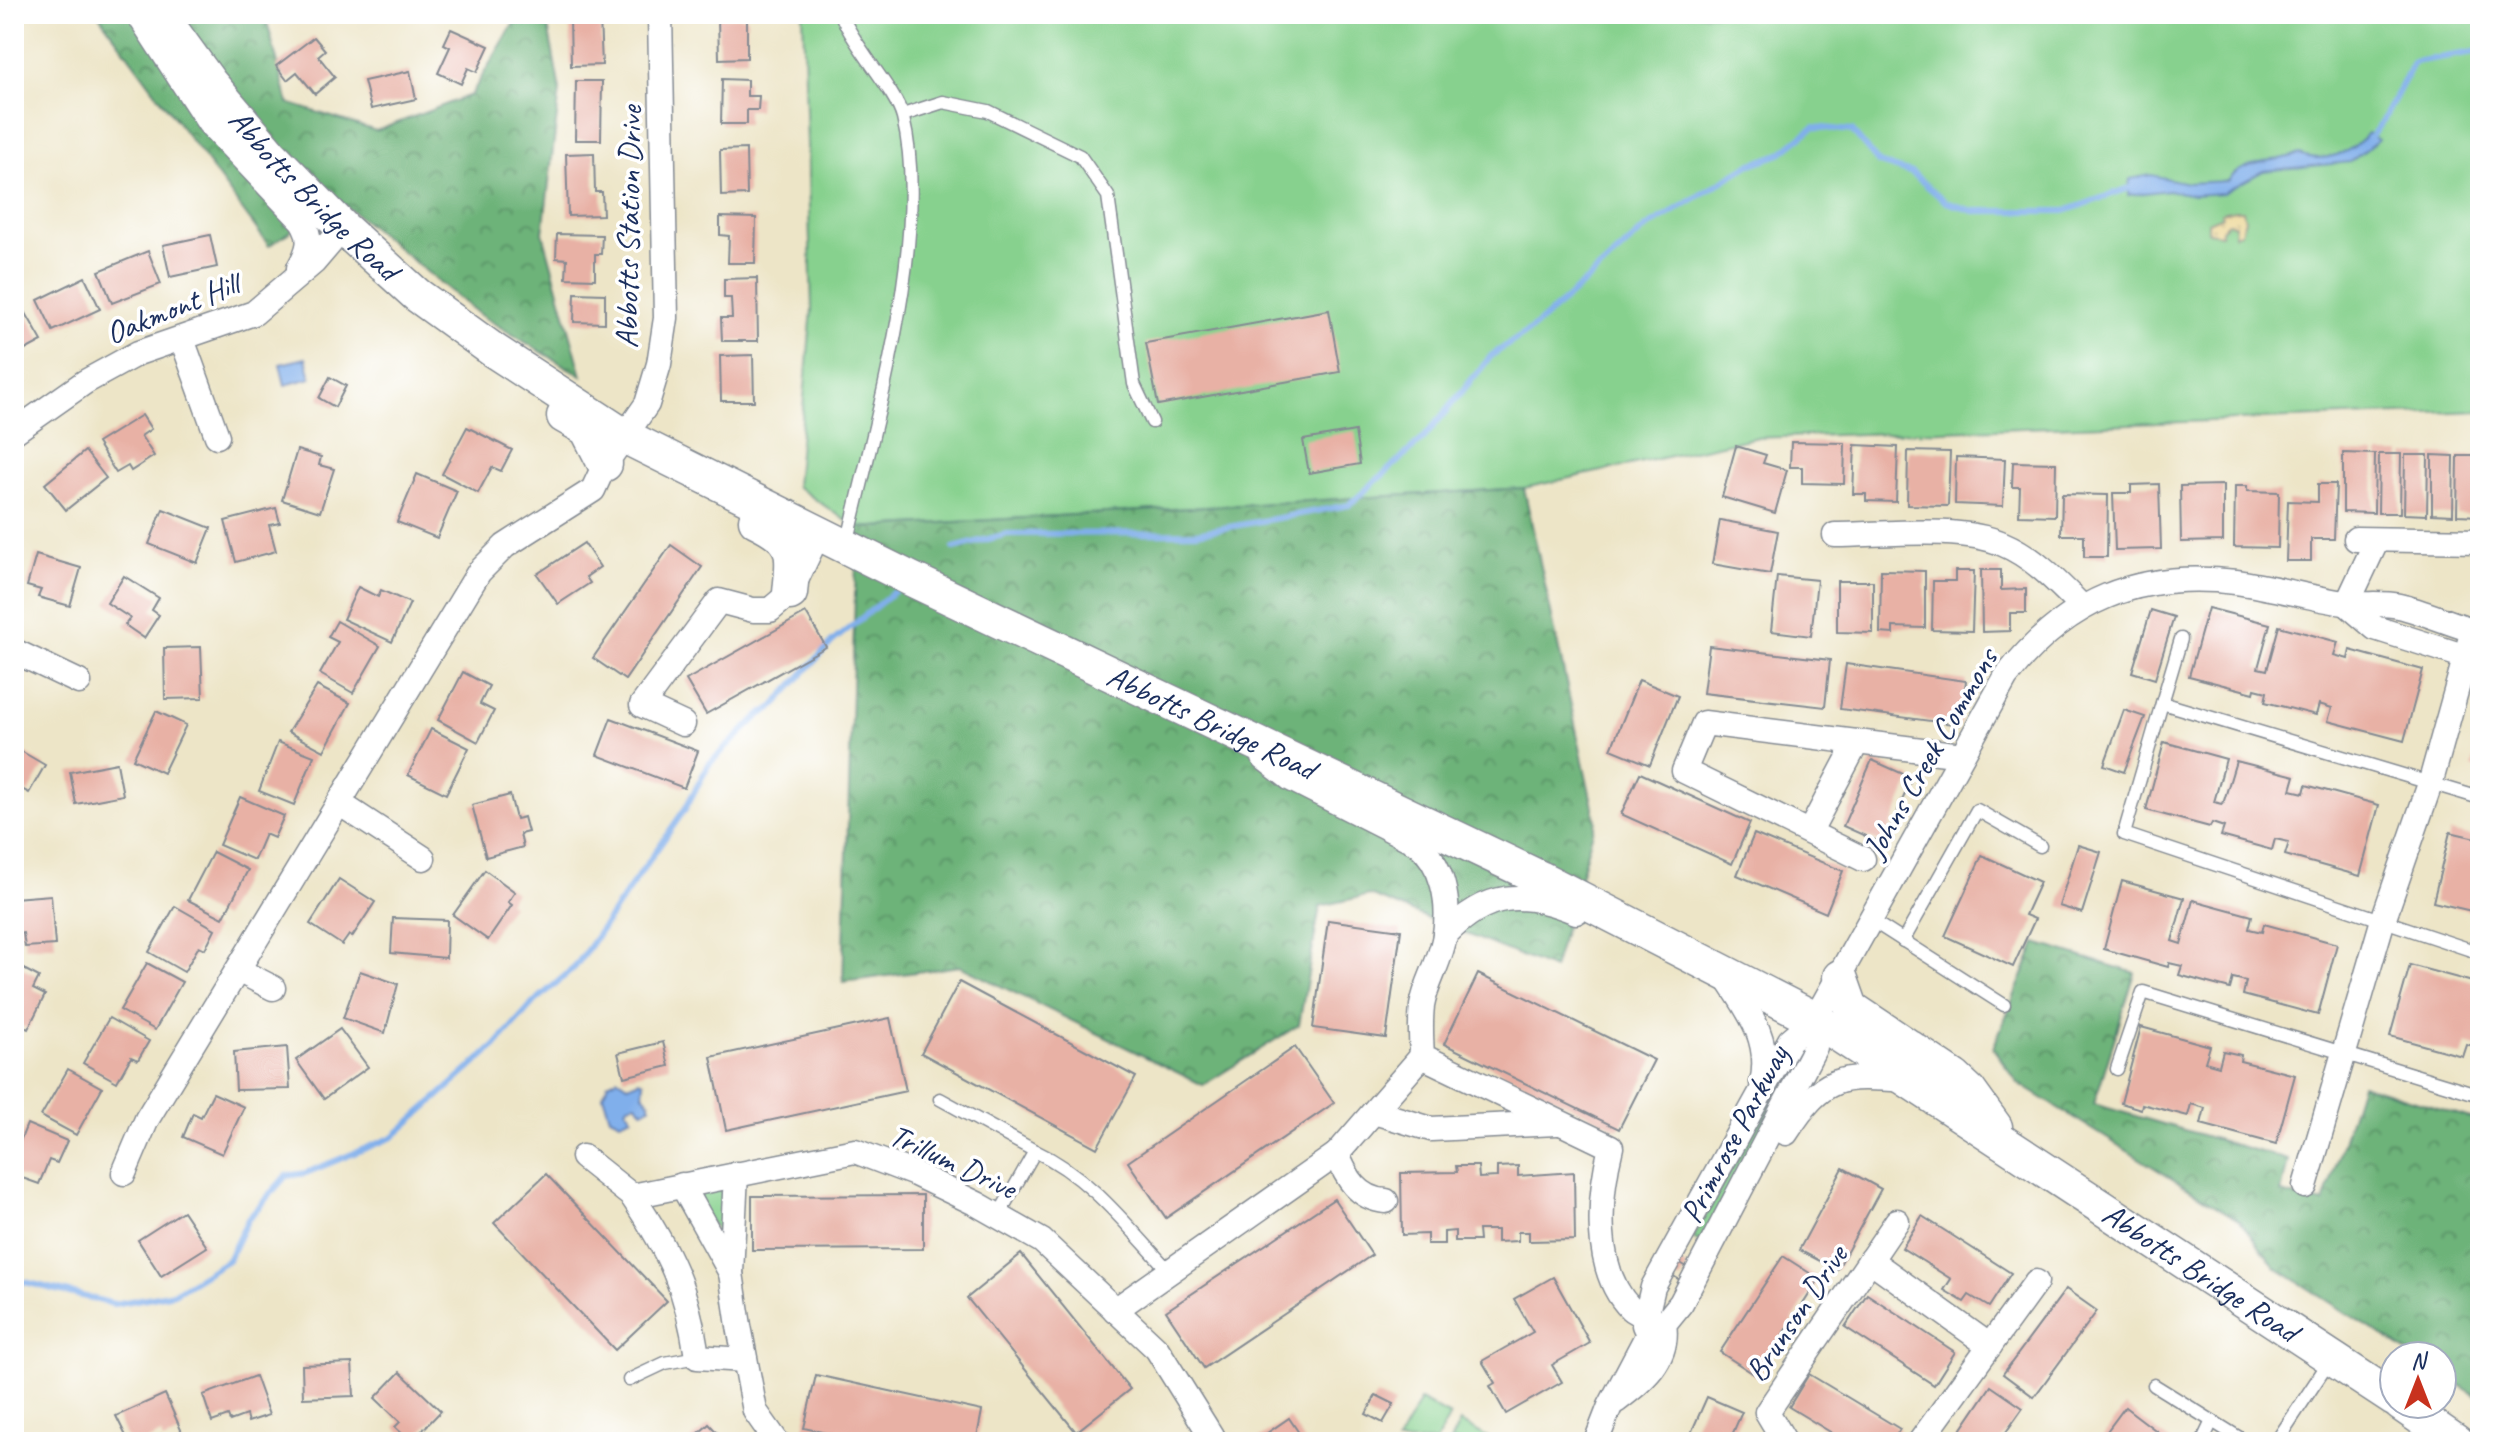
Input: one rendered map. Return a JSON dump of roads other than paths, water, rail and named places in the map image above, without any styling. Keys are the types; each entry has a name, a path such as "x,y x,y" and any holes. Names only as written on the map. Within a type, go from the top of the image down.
{"main road":[{"name":"Abbotts Bridge Road","path":"160,14 210,83 271,155 343,228 417,295 493,350 626,437 832,541 1640,928 1815,1019 2378,1388"},
{"name":"Abbotts Bridge Road","path":"493,350 495,370 500,377 587,429 605,464"},
{"name":"Abbotts Bridge Road","path":"699,476 695,484 703,495 761,522 789,541 794,553 790,593"},
{"name":"Abbotts Bridge Road","path":"1840,977 1851,1008 1954,1077 1969,1091 2007,1144"},
{"path":"2424,1420 2456,1442"}],"street":[{"name":"Abbotts Bridge Road","path":"138,14 209,123 310,233 310,244 291,283"},
{"name":"Abbotts Station Drive","path":"124,1173 147,1119 479,572 505,546 593,490 605,464 647,404 659,364 666,318 660,14"},
{"name":"Oakmont Hill","path":"14,432 85,382 138,353 254,313 291,283 343,228"},
{"path":"182,339 217,436"},
{"path":"1835,535 1955,535 2000,542 2044,570 2081,606"},
{"path":"2347,604 2366,539 2480,541"},
{"path":"683,724 642,705 719,601 753,610 770,610 790,593 832,541"},
{"name":"Johns Creek Commons","path":"1815,1019 2006,677 2029,647 2081,606 2155,583 2192,579 2237,583 2347,604 2397,605 2477,631"},
{"name":"Johns Creek Commons","path":"2347,604 2375,628 2473,659"},
{"path":"2305,1186 2382,923 2473,659 2477,631"},
{"path":"14,651 79,682"},
{"path":"1863,859 1684,771 1704,723 1962,755"},
{"path":"1115,1310 1337,1154 1422,1056 1422,1004 1445,935 1445,893 1439,870 1429,853 1417,843 1291,779 1234,734"},
{"path":"1810,831 1857,742"},
{"path":"339,803 423,858"},
{"path":"1445,935 1460,920 1488,903 1527,896 1615,924 1640,928"},
{"path":"238,970 273,988"},
{"path":"1722,970 1756,1023 1765,1044 1765,1071 1759,1096"},
{"name":"Primrose Parkway","path":"1610,1406 1649,1375 1667,1339 1652,1321 1653,1287 1790,1040 1815,1019"},
{"name":"Primrose Parkway","path":"1596,1442 1610,1406 1612,1366 1634,1329 1681,1303 1815,1047 1815,1019"},
{"path":"1422,1056 1611,1147 1605,1171 1603,1238 1612,1279 1632,1311 1652,1321"},
{"path":"1752,1169 1775,1149 1810,1096 1835,1082 1865,1077 1910,1080"},
{"path":"1374,1112 1431,1129 1561,1123"},
{"name":"Trillum Drive","path":"632,1196 855,1151 915,1174 1042,1241 1157,1349 1214,1441"},
{"path":"1337,1154 1347,1181 1376,1200 1386,1201"},
{"path":"583,1157 632,1196 666,1248 691,1313 697,1357 745,1360"},
{"path":"736,1174 731,1273 755,1411 777,1442"},
{"path":"682,1185 731,1273"},
{"name":"Brunson Drive","path":"1776,1437 1767,1412 1897,1221"},
{"path":"1677,1244 1704,1258"},
{"path":"1870,1260 1990,1346"},
{"path":"1920,1442 2036,1282"}],"lane":[{"path":"832,541 895,330 907,235 909,162 903,115 848,32 841,14"},
{"path":"903,115 943,102 988,111 1080,156 1108,196 1134,384 1152,422"},
{"path":"2181,639 2124,834 2382,923 2480,953"},
{"path":"2162,703 2480,798"},
{"path":"1903,941 1977,810 2040,846"},
{"path":"1871,920 2004,1005"},
{"path":"2117,1069 2143,992 2480,1095"},
{"path":"940,1099 1066,1166 1104,1200 1170,1272"},
{"path":"998,1216 1035,1151"},
{"path":"629,1380 665,1363 697,1357"},
{"path":"2276,1442 2333,1357"},
{"path":"2154,1385 2246,1442"},
{"path":"2202,1442 2212,1421"}],"water":[{"path":"2367,133 2378,140 2350,162 2263,171 2223,193 2193,195 2168,190 2128,195 2130,179 2151,175 2188,183 2228,181 2251,165 2300,154 2318,158 2337,155 2354,146"},
{"path":"306,358 311,378 285,385 280,364"},
{"path":"618,1078 628,1085 640,1080 644,1082 643,1094 650,1102 650,1107 643,1111 636,1103 628,1105 626,1109 632,1117 620,1122 610,1117 603,1095 608,1083"}],"waterway":[{"path":"2369,139 2384,119 2414,62 2480,51"},
{"path":"954,548 1007,534 1196,533 1349,505 1423,439 1492,355 1532,329 1646,228 1749,165 1780,154 1814,127 1852,131 1879,163 1912,173 1946,202 1973,211 2065,211 2135,186"},
{"path":"14,1284 25,1282 114,1304 174,1293 228,1260 248,1219 286,1176 306,1173 393,1137 495,1046 531,1005 575,967 685,809 709,764 759,716 772,708 832,642 895,591"}]}
